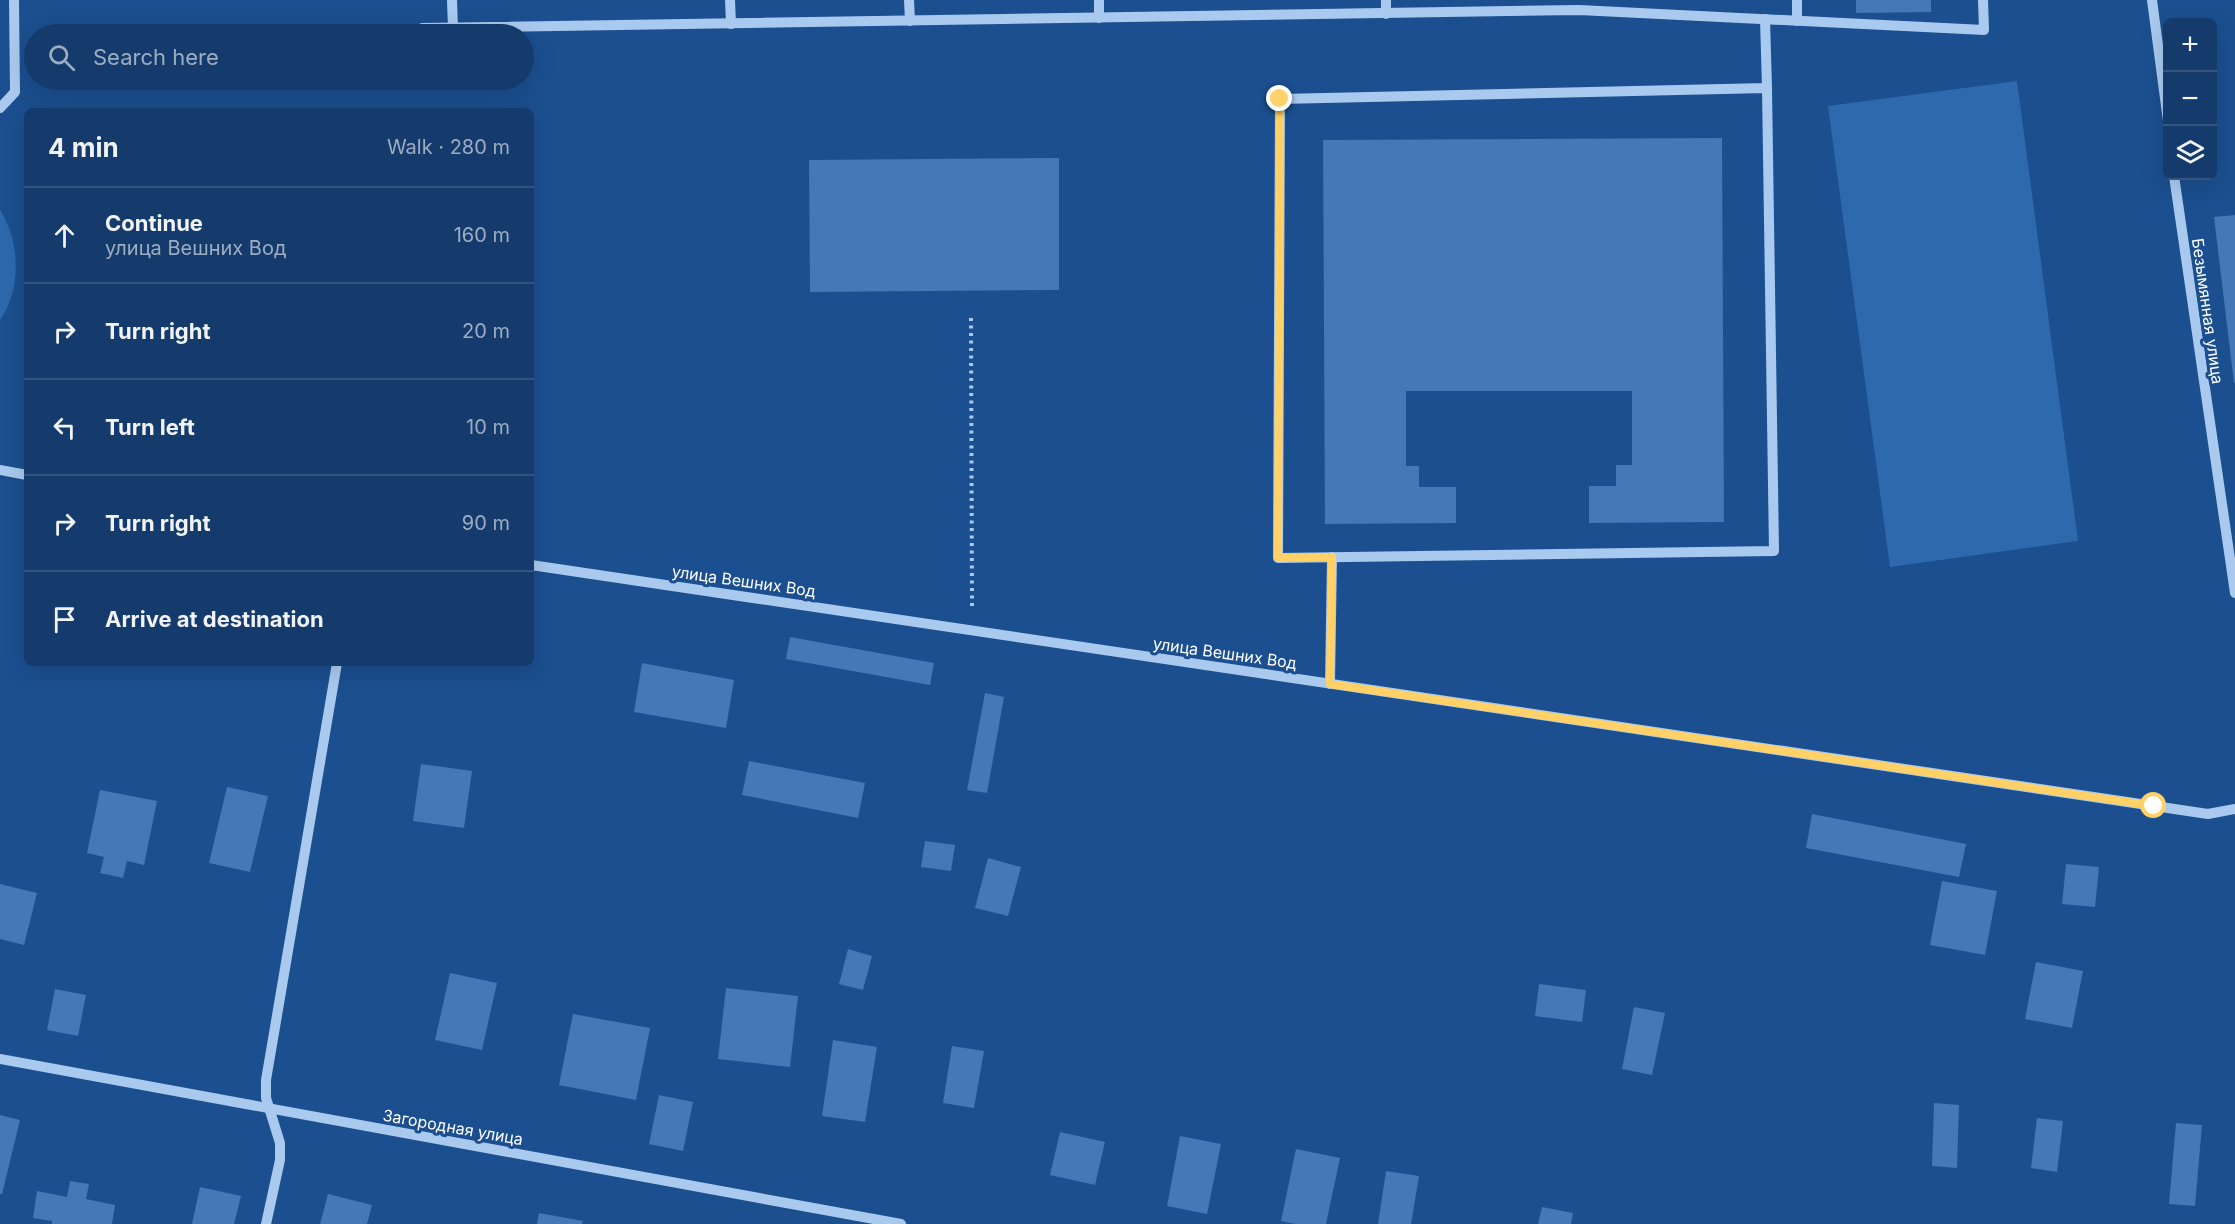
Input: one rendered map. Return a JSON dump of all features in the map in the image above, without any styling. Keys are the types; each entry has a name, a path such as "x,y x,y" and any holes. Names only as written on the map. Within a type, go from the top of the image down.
{"street":[{"path":"0,108 15,92 14,0"},
{"path":"452,0 453,24"},
{"path":"730,0 731,24"},
{"path":"909,0 910,21"},
{"path":"1099,0 1099,18"},
{"path":"1386,0 1386,14"},
{"path":"1797,0 1797,21"},
{"path":"534,27 1386,14 1596,6 1765,20 1984,30 1983,0"},
{"path":"2152,0 2163,83"},
{"path":"1765,20 1767,88 1774,551 1278,558 1280,99 1767,88"},
{"name":"Безымянная улица","path":"2176,180 2235,594"},
{"path":"0,470 24,474"},
{"path":"1330,684 1332,557"},
{"name":"улица Вешних Вод","path":"534,565 2208,814 2235,809"},
{"path":"266,1224 280,1160 280,1143 271,1108 266,1098 266,1080 336,666"},
{"name":"Загородная улица","path":"0,1059 901,1224"}],"path":[{"path":"971,318 972,607"}],"shaded area":[{"path":"2017,81 2078,541 1890,567 1828,106"},
{"path":"0,210 12,236 16,265 12,294 0,320"}],"building":[{"path":"1856,0 1931,0 1931,12 1856,13"},
{"path":"1722,138 1724,522 1589,523 1589,486 1616,486 1616,465 1632,465 1632,391 1406,391 1406,466 1419,466 1419,487 1456,487 1456,523 1325,524 1323,140"},
{"path":"1059,158 1059,290 810,292 809,160"},
{"path":"2235,215 2235,382 2234,383 2214,217"},
{"path":"790,637 934,663 930,685 786,659"},
{"path":"642,663 734,680 726,728 634,712"},
{"path":"985,693 1004,697 987,793 967,790"},
{"path":"749,761 865,783 858,818 742,795"},
{"path":"421,764 472,771 464,828 413,821"},
{"path":"227,787 268,796 250,872 209,863"},
{"path":"100,790 157,801 144,865 127,861 123,878 100,873 104,857 87,853"},
{"path":"1812,814 1966,844 1959,877 1806,848"},
{"path":"925,841 955,845 951,871 921,867"},
{"path":"988,858 1021,867 1008,916 975,908"},
{"path":"2066,864 2099,867 2095,907 2062,904"},
{"path":"1942,881 1997,891 1985,955 1930,945"},
{"path":"0,884 37,893 24,945 0,939"},
{"path":"848,949 872,956 863,990 839,984"},
{"path":"2036,962 2083,971 2072,1028 2025,1019"},
{"path":"450,973 497,983 482,1050 435,1040"},
{"path":"1539,984 1586,990 1582,1022 1535,1016"},
{"path":"726,988 798,996 790,1067 718,1059"},
{"path":"55,989 86,995 78,1036 47,1030"},
{"path":"1634,1007 1665,1013 1652,1075 1622,1069"},
{"path":"573,1014 650,1028 636,1100 559,1085"},
{"path":"833,1040 877,1047 865,1122 822,1116"},
{"path":"952,1046 984,1051 974,1108 943,1103"},
{"path":"659,1095 693,1102 683,1151 649,1144"},
{"path":"1934,1103 1959,1105 1957,1168 1932,1166"},
{"path":"0,1115 20,1120 2,1194 0,1194"},
{"path":"2037,1118 2063,1121 2057,1172 2031,1168"},
{"path":"2176,1123 2202,1125 2195,1206 2169,1204"},
{"path":"1060,1132 1105,1142 1095,1185 1050,1175"},
{"path":"1180,1136 1221,1144 1207,1214 1167,1206"},
{"path":"1296,1149 1340,1158 1326,1224 1295,1224 1281,1221"},
{"path":"1386,1171 1419,1176 1411,1224 1378,1224"},
{"path":"70,1181 89,1184 86,1199 115,1205 112,1224 52,1224 52,1221 33,1218 37,1191 67,1197"},
{"path":"200,1187 241,1196 234,1224 192,1224"},
{"path":"328,1194 372,1205 367,1224 320,1224"},
{"path":"1542,1207 1573,1213 1571,1224 1538,1224"},
{"path":"539,1213 583,1221 582,1224 537,1224"}],"route":[{"path":"1280,99 1278,558 1332,557 1330,684 2154,806"}]}
